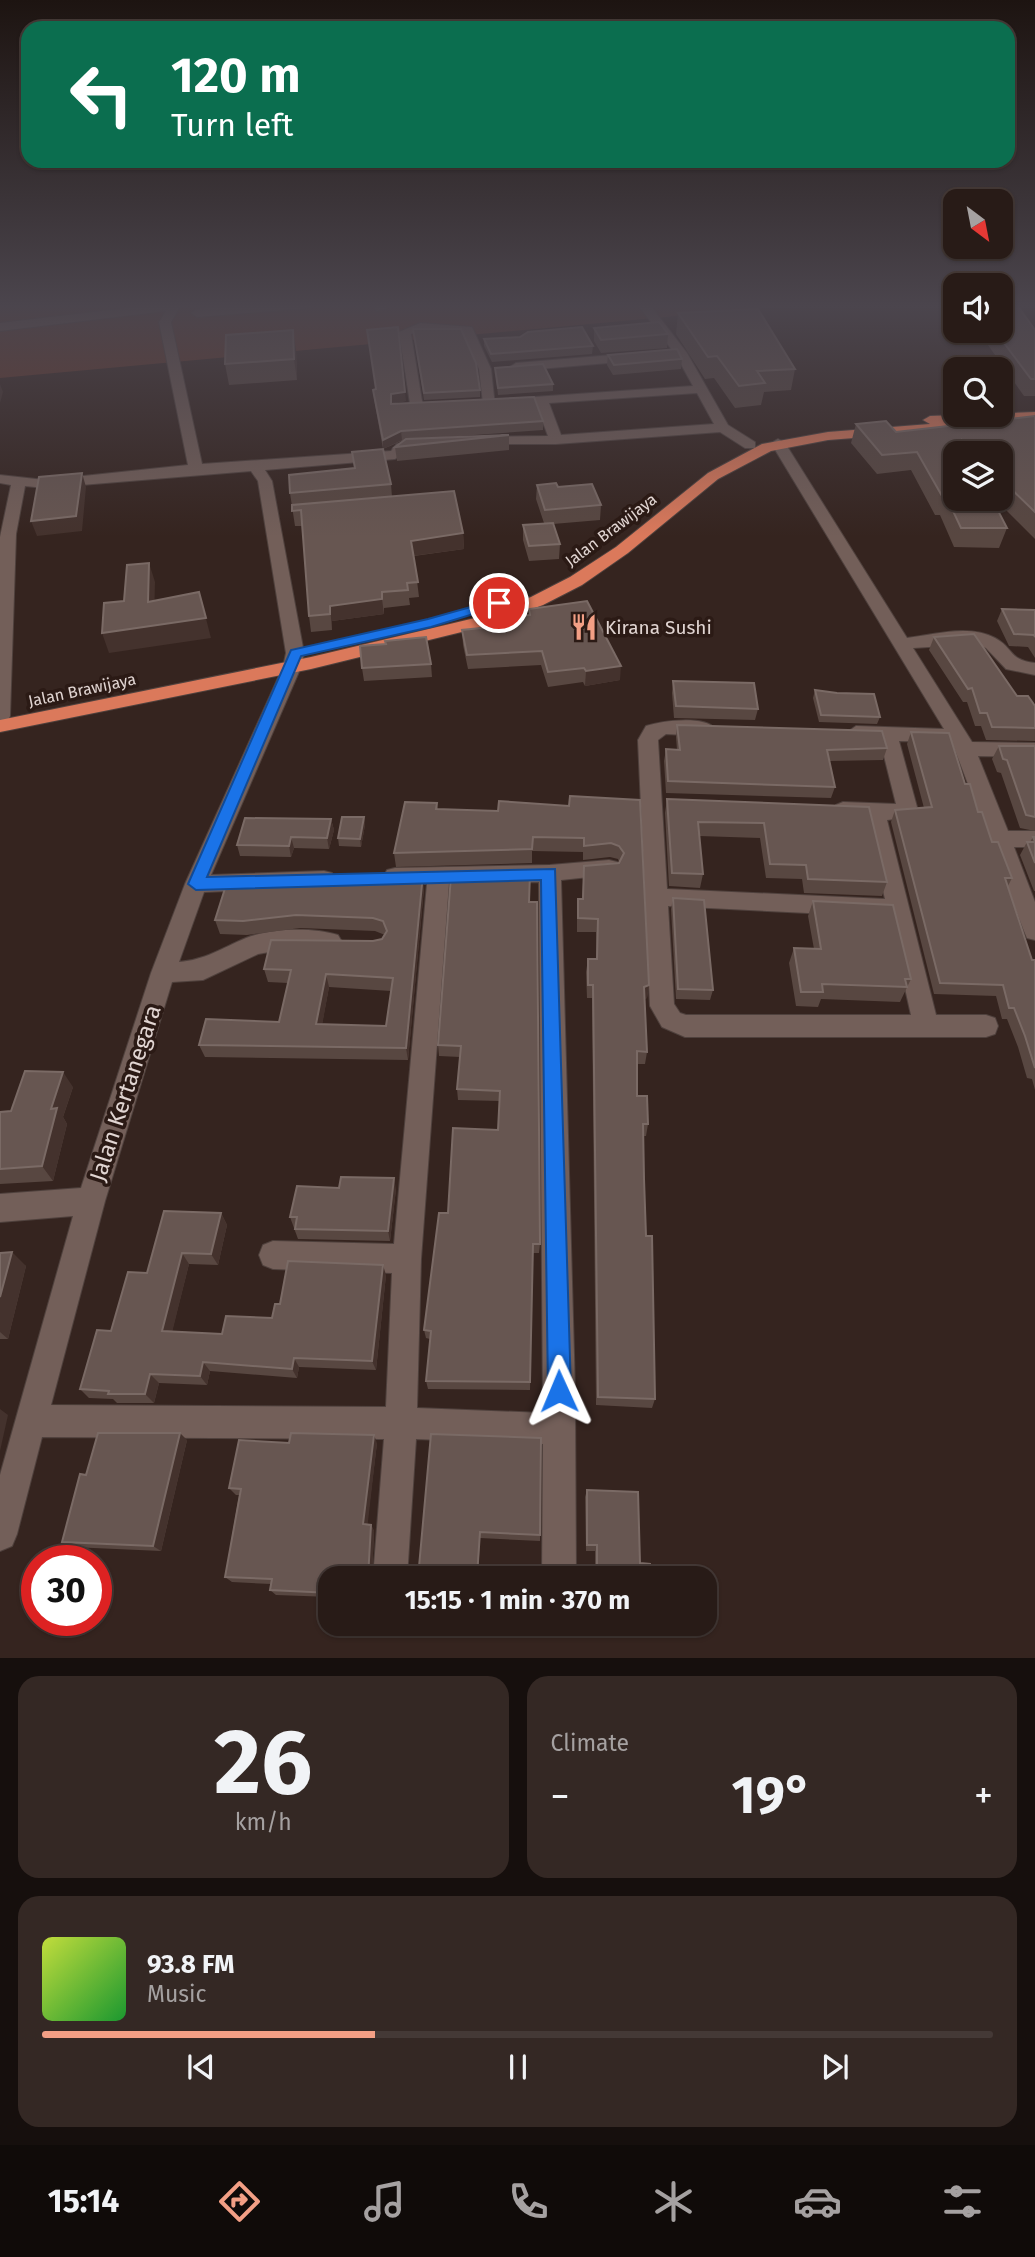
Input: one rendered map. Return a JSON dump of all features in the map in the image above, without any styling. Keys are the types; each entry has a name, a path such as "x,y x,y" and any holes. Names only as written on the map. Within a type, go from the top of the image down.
{"highway":[{"name":"Jalan Brawijaya","path":"0,726 294,660 431,623 516,596 572,570 720,459 750,445 812,430 961,418 1035,416"},
{"name":"Jalan Brawijaya","path":"0,716 480,622 557,592 622,550 713,476 778,443 841,435 1035,423"}],"street":[{"path":"178,382 196,469"},
{"path":"398,408 422,407 417,382"},
{"path":"485,382 484,403 559,382"},
{"path":"538,382 548,385 701,388"},
{"path":"698,382 723,428 750,445"},
{"path":"548,385 556,440"},
{"path":"460,442 526,438 556,440 723,428"},
{"path":"778,443 962,743 1035,930"},
{"path":"0,479 45,484 196,469 395,455 402,447 433,444"},
{"path":"256,466 280,514 294,660"},
{"path":"0,716 8,534 19,480"},
{"path":"902,643 985,640 1007,664 1035,669"},
{"name":"Jalan Kertanegara","path":"0,1534 91,1201 163,973 196,884 294,660"},
{"path":"721,729 665,727 653,731 648,740 658,802 656,897 662,1006 665,1013 677,1024 685,1026 986,1026"},
{"path":"832,733 888,734 1035,751"},
{"path":"819,809 896,813 907,807 888,734"},
{"path":"875,812 926,1026"},
{"path":"999,839 1035,839"},
{"path":"372,877 550,873 610,868"},
{"path":"550,873 559,1391 559,1566"},
{"path":"391,1566 401,1423 407,1259 439,874"},
{"path":"196,884 345,878"},
{"path":"656,897 898,909"},
{"path":"163,973 204,970 233,954 271,943 349,942"},
{"path":"0,1208 91,1201"},
{"path":"273,1255 407,1259"},
{"path":"31,1421 401,1423 557,1429"}],"building":[{"path":"375,382 404,382 405,392 391,394 391,404 534,397 543,421 401,431 383,440 373,390 376,389"},
{"path":"422,382 479,382 480,390 424,393"},
{"path":"497,382 553,384 498,388"},
{"path":"736,382 765,383 739,386"},
{"path":"1035,416 1035,512 1013,491 1013,441 943,441 942,496 917,452 882,455 856,424 886,421 896,432 943,427 1013,427 1013,419"},
{"path":"509,435 395,447 406,439"},
{"path":"383,449 391,484 290,493 289,475 355,468 352,452"},
{"path":"82,473 76,516 31,521 39,477"},
{"path":"556,483 558,487 592,484 601,505 545,510 537,485"},
{"path":"454,491 463,533 411,541 418,582 407,583 408,590 382,592 382,599 330,606 330,614 309,616 301,510 292,511 292,505"},
{"path":"953,511 998,511 1007,528 961,528"},
{"path":"553,523 560,544 529,546 523,525"},
{"path":"149,563 148,602 199,592 206,618 102,633 104,603 124,601 127,565"},
{"path":"587,601 621,666 586,671 584,668 548,672 542,651 467,655 462,630 501,626 499,619 530,615 529,609"},
{"path":"1002,609 1035,610 1035,637 1014,634"},
{"path":"974,634 1017,696 1028,696 1035,706 1035,728 992,727 987,713 980,713 972,688 968,689 934,637"},
{"path":"426,637 431,664 362,668 360,646"},
{"path":"673,681 754,683 758,709 676,706"},
{"path":"815,690 874,694 880,717 821,715"},
{"path":"677,725 882,731 887,748 827,750 835,787 668,781 666,749 680,750"},
{"path":"911,732 949,733 965,784 970,784 978,812 982,812 992,842 998,842 1012,878 1005,878 1032,960 1035,960 1035,1068 1014,1008 1009,1008 1003,985 940,983 895,810 932,807"},
{"path":"999,746 1035,746 1035,817 1026,815 1007,760 1003,759"},
{"path":"570,796 640,800 649,985 644,987 647,1052 637,1051 637,1096 647,1096 648,1124 643,1124 644,1179 646,1236 652,1236 655,1399 598,1397 593,985 588,985 588,959 597,959 598,919 578,918 578,899 583,899 584,866 619,863 624,853 619,846 611,843 584,846 584,838 533,837 532,849 394,853 405,802 437,803 436,809 498,811 499,801 569,806"},
{"path":"667,799 869,807 887,882 808,879 806,865 770,864 764,823 698,822 703,874 672,873"},
{"path":"342,817 364,817 360,839 338,838"},
{"path":"245,818 331,819 327,838 291,837 289,846 237,845"},
{"path":"1027,842 1035,842 1035,863"},
{"path":"530,873 529,902 537,902 540,1244 533,1244 530,1382 426,1381 431,1331 424,1330 439,1213 448,1213 453,1128 498,1130 500,1091 457,1089 461,1046 438,1045 451,876"},
{"path":"423,874 406,1048 199,1045 206,1019 279,1022 291,970 264,969 271,940 373,941 382,939 387,931 383,921 373,918 296,915 243,921 215,920 227,882 295,884 296,878","holes":["326,974 393,978 386,1026 316,1024"]},
{"path":"673,898 704,900 713,990 678,989"},
{"path":"813,901 893,905 911,979 905,979 907,987 822,984 823,992 801,992 794,948 821,949"},
{"path":"25,1071 63,1072 51,1109 57,1108 42,1166 0,1169 0,1112 11,1111"},
{"path":"341,1177 394,1178 388,1231 295,1229 297,1217 290,1217 297,1186 339,1188"},
{"path":"164,1211 221,1213 211,1254 182,1253 162,1331 222,1334 226,1316 272,1318 275,1304 280,1304 288,1261 383,1265 372,1361 294,1358 292,1369 203,1362 200,1376 150,1374 145,1394 108,1394 109,1391 80,1389 97,1330 111,1331 128,1272 147,1273"},
{"path":"12,1252 0,1297 0,1253"},
{"path":"98,1433 180,1433 153,1546 62,1542 80,1474 86,1475"},
{"path":"291,1433 374,1435 363,1524 371,1525 369,1566 318,1566 318,1592 270,1590 272,1579 225,1577 241,1489 229,1488 239,1440 289,1443"},
{"path":"431,1434 541,1438 540,1535 480,1532 478,1566 419,1566"},
{"path":"587,1490 638,1492 640,1563 650,1566 597,1566 597,1545 587,1545"}],"place":[{"name":"Kirana Sushi","path":"584,627"}],"route":[{"path":"499,603 431,623 295,653 292,667 196,884 439,874 550,873 559,1391"}]}
